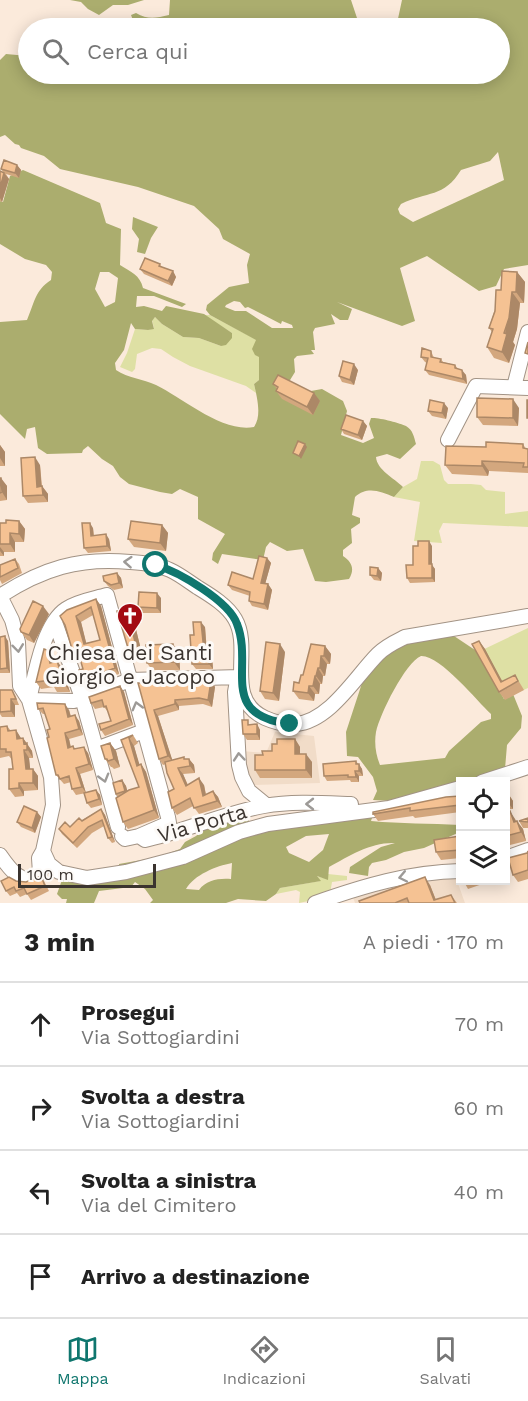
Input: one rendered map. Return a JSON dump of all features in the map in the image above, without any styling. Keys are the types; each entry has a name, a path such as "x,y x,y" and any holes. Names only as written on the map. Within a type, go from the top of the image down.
{"street":[{"path":"448,440 476,386 521,387 528,332"},
{"path":"456,789 389,808 268,824 239,832 183,857 112,875 87,878 64,874 54,869 45,858 43,851 53,811 53,788 29,700 20,686 18,642 12,620 0,596 34,576 86,561 126,561 165,568 210,595 234,617 240,635 240,677 245,698 250,707 259,715 279,722 296,724 306,722 329,708 379,653 390,644 405,637 528,616"},
{"path":"29,700 42,648 55,622 64,610 71,606 106,595 144,731 96,749 82,698 55,622"},
{"path":"29,700 59,701 82,698 130,680 240,677"},
{"path":"240,677 234,692 240,771 249,791 266,806"},
{"name":"Via Porta","path":"96,749 120,832 125,839 139,836 169,824 144,731"},
{"path":"497,777 528,767"},
{"name":"Via Porta","path":"139,836 145,840 178,832 241,811 283,804 349,804 389,808"},
{"path":"510,857 528,850"},
{"path":"0,855 15,874 29,879 40,873 39,858 43,851"},
{"path":"315,903 366,886 407,876 456,871"}],"shaded area":[{"path":"275,732 314,736 320,783 250,785 242,751 266,753"},
{"path":"430,878 456,878 456,885 459,885 465,903 355,903 353,897 383,887"}],"green space":[{"path":"70,0 144,0 128,5 113,5 99,15 81,2"},
{"path":"170,0 351,0 357,18 152,18 169,15"},
{"path":"402,0 528,0 528,265 504,269 496,286 479,291 427,256 400,268 415,321 402,326 337,302 352,309 348,320 340,320 331,314 335,324 315,328 313,332 315,350 311,350 314,354 297,356 294,359 295,372 287,385 310,396 311,391 322,389 343,401 347,411 341,435 363,443 374,438 369,424 371,418 379,418 408,428 416,444 400,459 387,454 376,457 379,466 403,487 394,497 379,491 369,491 355,497 352,515 360,518 360,523 351,529 352,543 343,550 343,556 352,566 349,579 315,581 303,549 287,551 270,542 266,547 263,560 222,554 218,564 212,560 213,553 225,534 198,519 198,497 180,489 172,494 129,484 120,477 113,466 88,446 82,453 47,454 38,448 35,427 27,429 25,439 0,414 0,322 27,320 41,288 51,280 52,272 46,265 25,259 0,244 0,201 3,202 10,176 23,170 100,203 106,223 121,229 120,265 137,277 143,288 186,304 182,307 154,296 137,296 136,307 144,306 162,311 166,306 204,314 232,333 232,338 226,345 221,346 199,338 183,337 155,317 152,321 154,329 135,329 131,323 124,350 115,363 116,370 156,385 216,420 242,427 254,427 256,423 258,406 254,384 259,380 259,357 252,349 256,340 210,315 206,310 207,305 229,287 249,283 247,265 250,254 223,239 219,229 194,206 138,187 60,169 44,156 21,148 5,135 0,137 0,60 6,54 18,55 18,84 510,84 510,18 398,18","holes":["498,152 504,180 413,222 400,214 398,209 401,204 410,200 441,190 455,179 461,170 490,161","100,272 109,272 118,278 115,302 105,307 95,289","234,301 281,324 282,321 292,325 293,328 272,328 246,311 235,311 225,307"]},
{"path":"136,13 152,18 132,18 131,15"},
{"path":"133,217 158,227 145,254 137,252 139,239 132,229"},
{"path":"204,315 210,315 257,340 260,365 259,380 254,384 256,393 246,386 190,366 161,349 152,348 137,354 135,369 132,372 120,367 135,329 154,328 152,320 155,317 183,337 199,338 221,346 232,333"},
{"path":"421,461 433,461 440,465 444,480 448,484 481,485 486,490 505,492 505,514 528,511 528,527 443,523 439,531 442,543 414,541 420,502 394,497 403,487 417,479"},
{"path":"528,628 528,688 504,699 478,652"},
{"path":"451,634 478,652 504,699 513,694 522,716 521,728 507,745 505,769 476,777 456,777 456,783 391,801 373,800 377,791 373,777 358,757 347,756 346,732 363,680 391,647","holes":["421,656 448,670 491,714 491,719 481,722 449,751 445,758 380,765 376,753 376,732 394,690 408,668"]},
{"path":"249,813 249,824 373,815 371,821 456,825 456,834 424,848 372,863 368,876 349,873 350,867 381,847 395,843 369,847 352,854 329,867 328,880 317,876 321,881 280,888 266,901 238,899 226,903 150,903 153,900 145,889 135,882 131,887 99,891 94,903 66,903 67,899 62,899 57,894 63,877 119,877 119,864 158,857 180,849 185,842 205,828","holes":["329,834 323,850 309,862 289,853 286,847 306,836","232,863 231,879 213,880 199,890 186,889 194,879 206,872"]},
{"path":"328,874 347,876 347,880 332,882 330,894 299,903 300,892 296,890 276,894 280,888 320,881 316,876 328,879"}],"building":[{"path":"4,160 17,165 15,173 1,169"},
{"path":"0,171 4,173 0,188"},
{"path":"145,258 173,271 168,281 140,269"},
{"path":"502,271 517,272 516,292 512,292 509,318 504,333 507,334 502,352 487,347 493,329 489,328 495,311 496,290 501,290"},
{"path":"422,348 431,351 431,357 441,359 440,362 455,365 455,368 462,370 463,379 425,370 428,358 421,357"},
{"path":"343,361 354,364 350,380 339,376"},
{"path":"278,375 314,393 307,407 276,391 278,387 273,384"},
{"path":"477,398 513,399 513,418 477,417"},
{"path":"430,400 444,403 442,413 428,411"},
{"path":"346,415 363,421 358,435 341,429"},
{"path":"298,441 305,444 299,456 293,453"},
{"path":"486,442 523,444 523,448 528,449 528,467 523,467 524,463 482,461 482,466 445,465 446,446 486,447"},
{"path":"35,457 37,487 42,486 43,495 23,496 21,458"},
{"path":"6,520 19,521 19,534 10,533 10,544 0,544 0,523 6,523"},
{"path":"131,521 162,525 160,543 128,539"},
{"path":"82,523 90,523 91,536 106,534 107,546 84,548"},
{"path":"418,541 429,541 429,564 432,564 432,578 407,578 406,565 413,565 413,546 418,546"},
{"path":"259,556 267,558 261,583 268,584 264,604 249,601 250,592 228,585 232,572 253,579"},
{"path":"15,559 18,568 0,577 0,565"},
{"path":"370,567 378,568 377,576 370,575"},
{"path":"117,573 119,583 111,585 104,581 103,576"},
{"path":"139,592 157,593 157,608 138,607"},
{"path":"96,599 115,668 83,680 79,670 83,669 79,655 74,656 60,616 67,610","holes":["91,607 100,640 84,644 76,616"]},
{"path":"33,601 43,606 29,635 21,632 20,629"},
{"path":"127,609 136,646 128,648 117,611"},
{"path":"193,622 201,622 204,651 208,651 209,664 192,664 190,635 194,635"},
{"path":"5,636 7,668 0,669 0,637"},
{"path":"479,641 501,682 515,675 518,681 499,692 472,644"},
{"path":"266,642 280,644 273,693 260,691"},
{"path":"173,644 174,662 147,663 146,645"},
{"path":"311,644 325,646 320,668 318,668 313,686 309,686 308,693 293,691 294,682 299,683 303,675"},
{"path":"44,649 47,650 50,663 57,661 65,685 52,684 51,680 36,682"},
{"path":"211,681 208,700 199,698 175,700 175,704 154,710 168,756 159,759 138,683"},
{"path":"120,686 129,719 101,730 99,724 111,721 106,706 104,707 102,700 91,703 89,697"},
{"path":"0,690 12,690 16,699 11,699 11,711 0,712"},
{"path":"37,703 65,704 68,717 75,715 79,729 65,733 68,748 84,747 89,764 76,768 82,787 72,789 69,776 60,779 56,775 47,738 49,737 47,730 50,729 43,708 38,709"},
{"path":"242,720 248,720 248,725 257,724 257,734 243,734"},
{"path":"7,726 8,731 16,730 17,739 23,738 24,744 27,743 27,750 24,750 26,769 33,769 33,783 19,783 19,788 9,789 9,769 13,769 11,752 0,749 0,727"},
{"path":"133,735 129,738 137,766 141,764 154,810 123,822 116,798 139,787 121,740"},
{"path":"277,739 295,739 295,754 306,754 306,770 255,770 255,755 263,755 262,751 272,751 272,744 277,744"},
{"path":"110,743 114,759 108,761 105,759 101,746"},
{"path":"184,757 184,759 189,759 190,766 178,768 186,786 199,778 203,796 213,791 217,801 194,808 190,798 172,808 168,792 174,789 165,762"},
{"path":"356,761 356,764 359,764 359,771 355,771 356,777 324,776 323,764"},
{"path":"122,780 125,791 116,794 113,783"},
{"path":"96,790 99,799 87,803 84,793"},
{"path":"456,796 456,805 410,811 410,808 373,814 373,812"},
{"path":"24,806 37,812 32,828 17,822"},
{"path":"101,809 112,837 108,838 102,820 88,827 73,843 59,829 65,822 70,827 79,818 82,821"},
{"path":"510,811 514,822 517,821 521,832 510,835"},
{"path":"456,837 456,850 436,852 434,840"},
{"path":"528,851 528,870 513,875 510,857"},
{"path":"41,876 45,886 27,894 24,888 16,891 14,887 6,891 1,881 9,877 16,881 26,882"},
{"path":"425,877 434,900 451,895 455,903 409,903 407,898 395,903 360,903 359,901"}],"place":[{"name":"Chiesa dei Santi Giorgio e Jacopo","path":"130,639"}],"route":[{"path":"156,565 171,570 210,595 234,617 240,635 241,685 250,707 266,718 290,724"}]}
